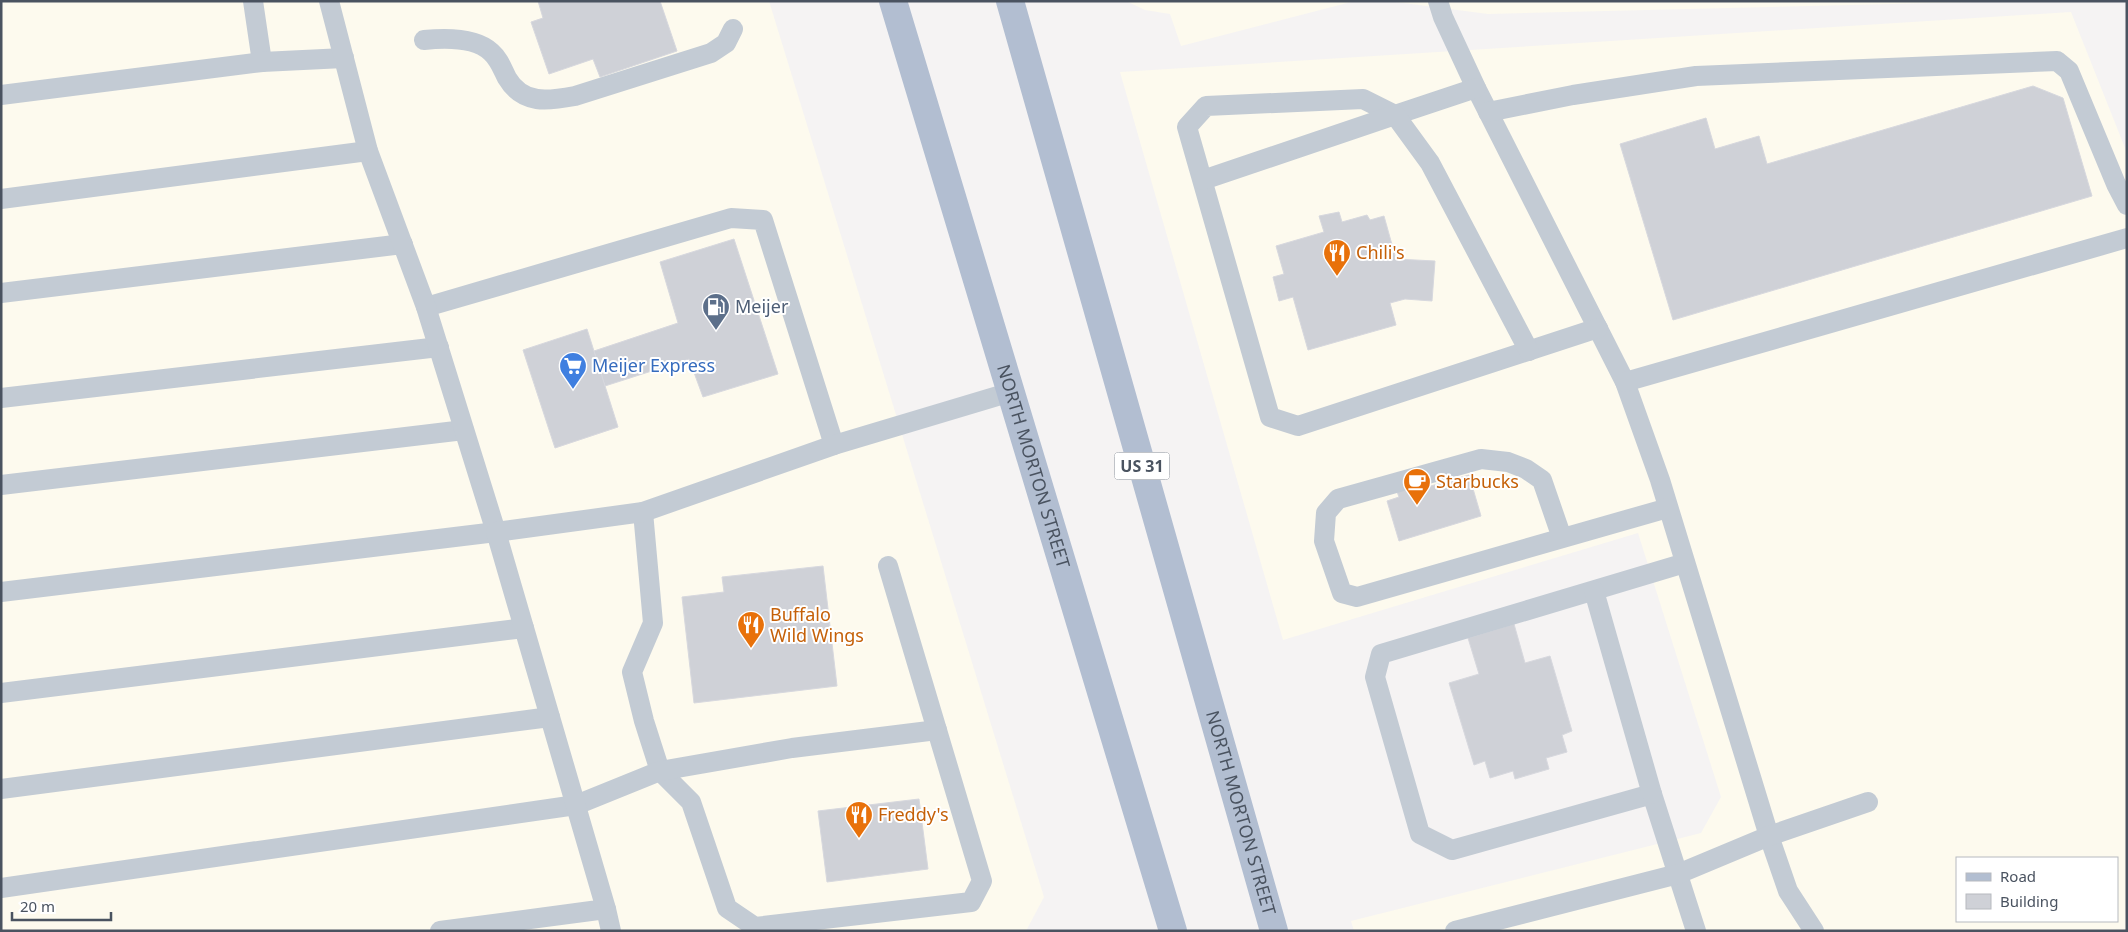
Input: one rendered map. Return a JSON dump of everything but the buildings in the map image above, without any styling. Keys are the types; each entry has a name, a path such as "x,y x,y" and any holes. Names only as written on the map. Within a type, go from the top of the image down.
{"main road":[{"name":"NORTH MORTON STREET","path":"893,1 1173,931"},
{"name":"NORTH MORTON STREET","path":"1010,1 1274,931"}],"lane":[{"path":"253,1 262,62"},
{"path":"330,1 368,151 426,307 496,532 612,931"},
{"path":"1438,1 1443,17 1476,88 1625,382 1668,508 1769,836 1788,891 1814,931"},
{"path":"424,40 446,38 473,43 490,50 500,63 513,88 523,95 538,100 553,100 575,96 711,53 726,43 733,29"},
{"path":"1,95 262,62 344,58"},
{"path":"1488,112 1572,95 1696,76 2057,61 2069,71 2116,184 2127,205"},
{"path":"1203,180 1476,88"},
{"path":"1529,351 1430,163 1395,115 1362,99 1206,106 1187,127 1270,417 1298,426 1529,351 1598,328"},
{"path":"1,199 368,151"},
{"path":"426,307 731,218 763,220 834,445"},
{"path":"1625,382 2127,238"},
{"path":"1,293 403,244"},
{"path":"1,398 438,347"},
{"path":"1,592 496,532 643,512 834,445 1011,392"},
{"path":"1,485 464,430"},
{"path":"1562,538 1542,480 1508,462 1481,458 1338,498 1326,513 1324,541 1342,593 1358,597 1668,508"},
{"path":"643,512 653,623 632,672 644,721 660,771 690,802 727,908 755,927 971,902 982,881 888,566"},
{"path":"1652,794 1452,850 1420,834 1375,676 1381,654 1685,563"},
{"path":"1594,590 1652,794 1696,931"},
{"path":"1,693 524,628"},
{"path":"1,789 550,717"},
{"path":"1,888 576,805 660,771 792,748 938,730"},
{"path":"1455,931 1678,874 1769,836 1868,802"},
{"path":"440,931 606,909"}],"shaded area":[{"path":"1,1 769,1 1044,897 1026,931 1,931"},
{"path":"1126,1 1355,1 1181,46 1170,14 1145,10"},
{"path":"1388,1 2016,1 1488,14"},
{"path":"2071,12 2127,153 2127,931 1354,931 1351,921 1701,833 1721,797 1638,533 1283,640 1120,72"}],"place":[{"name":"Chili's","path":"1337,277"},
{"name":"Meijer","path":"716,331"},
{"name":"Meijer Express","path":"573,390"},
{"name":"Starbucks","path":"1417,506"},
{"name":"Buffalo Wild Wings","path":"751,649"},
{"name":"Freddy's","path":"859,839"}]}
